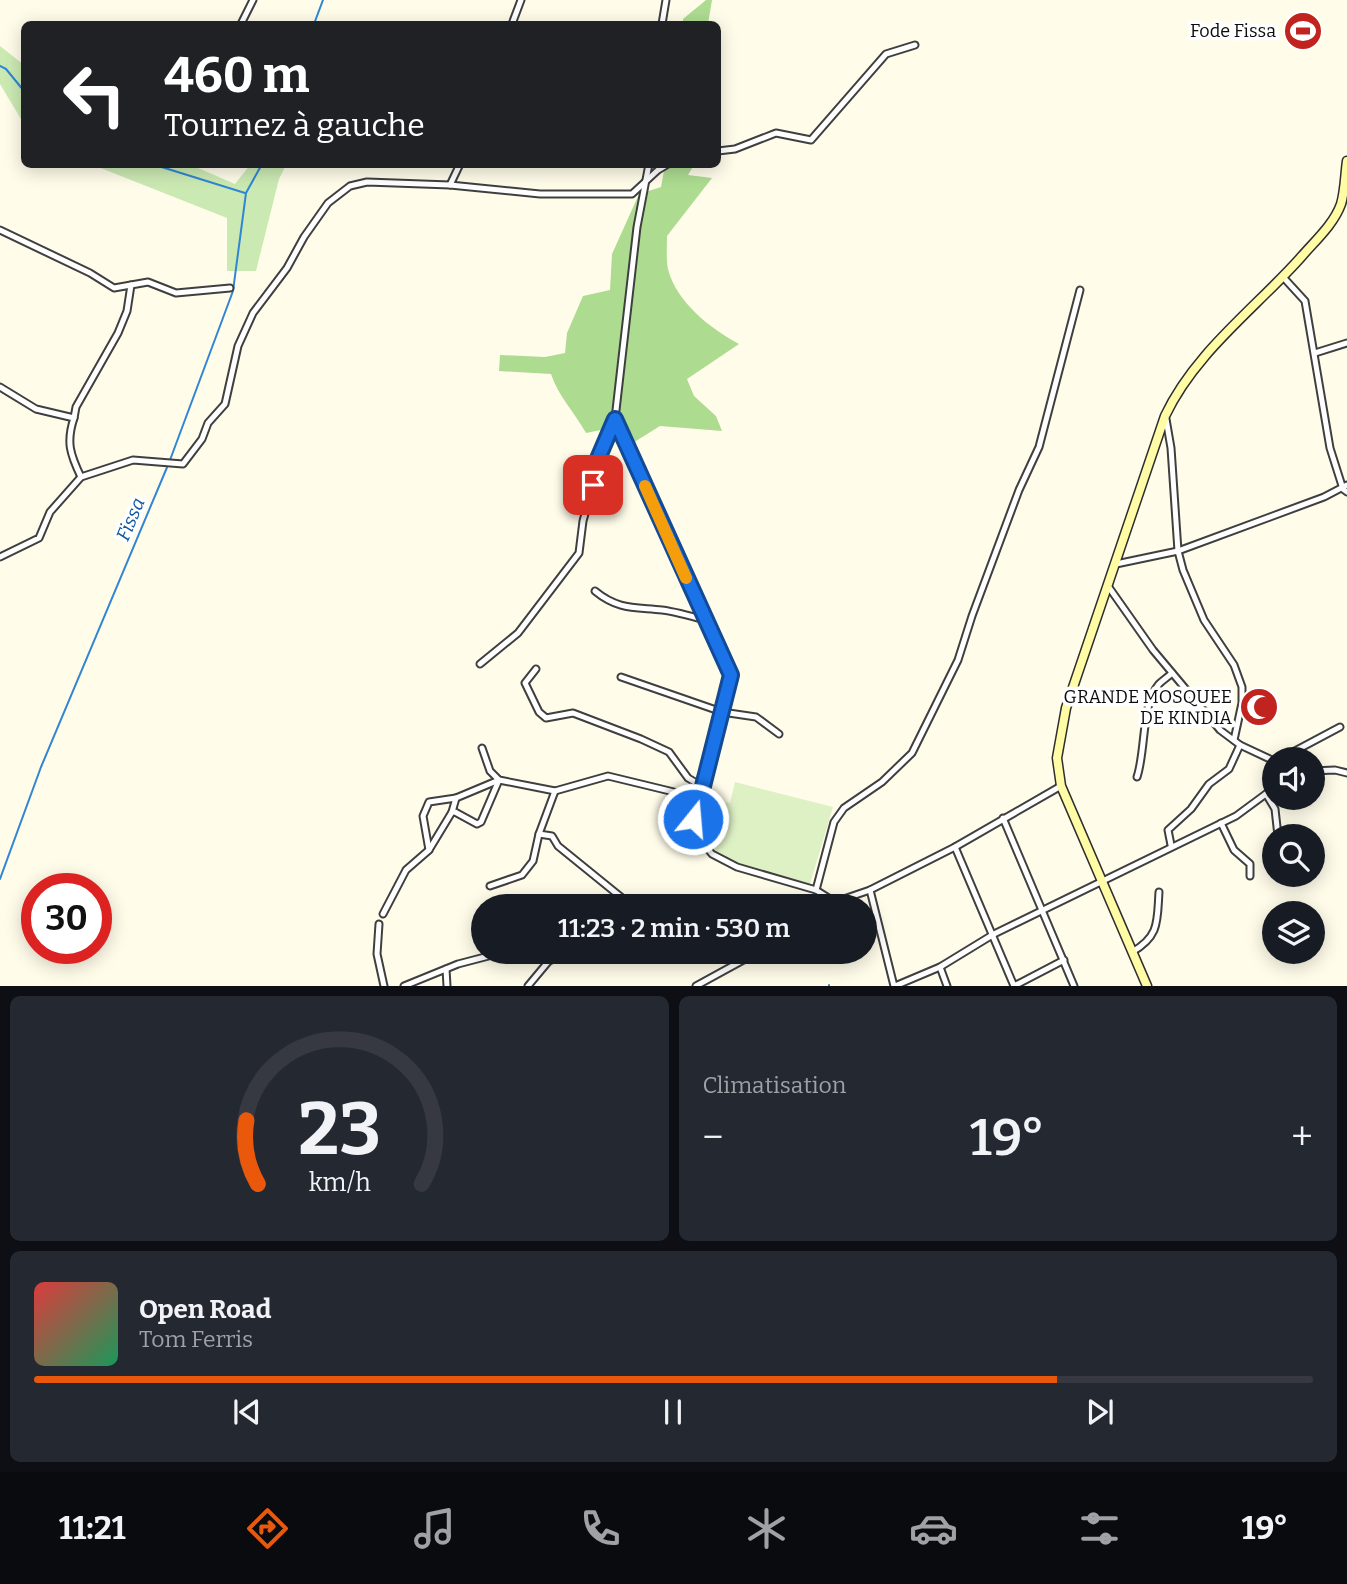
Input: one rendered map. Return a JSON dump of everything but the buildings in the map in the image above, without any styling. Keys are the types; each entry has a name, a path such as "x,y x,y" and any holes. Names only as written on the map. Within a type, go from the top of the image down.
{"main road":[{"path":"1147,985 1061,786 1057,758 1066,708 1166,416 1177,392 1198,364 1283,277 1325,229 1344,203 1347,161"}],"street":[{"path":"242,21 253,0"},
{"path":"513,21 521,0"},
{"path":"662,21 666,0"},
{"path":"721,151 735,149 776,133 811,140 886,54 915,45"},
{"path":"450,185 458,168"},
{"path":"480,664 518,633 579,553 583,521 597,461 615,419 637,227 648,168"},
{"path":"0,557 39,538 50,512 81,477 133,460 183,464 202,439 208,423 225,404 238,346 253,313 287,268 304,237 328,203 350,186 367,182 450,185 540,194 632,194 663,168"},
{"path":"0,230 90,273 114,288 148,282 176,293 230,288"},
{"path":"1115,564 1178,551 1346,489 1330,448 1305,301 1283,277"},
{"path":"81,477 70,453 69,432 76,407 118,333 127,311 131,285"},
{"path":"816,890 834,822 844,808 882,782 912,753 958,660 1019,490 1039,447 1080,290"},
{"path":"1315,354 1347,343"},
{"path":"0,387 36,409 74,418"},
{"path":"1166,416 1171,448 1178,551 1204,620 1234,665 1242,688 1242,703 1234,740"},
{"path":"615,419 731,675 693,819 712,855 737,867 822,894"},
{"path":"1108,585 1153,650 1220,730 1240,745 1262,755"},
{"path":"596,591 608,601 620,606 663,610 706,620"},
{"path":"536,669 525,683 539,712 546,718 573,713 641,739 669,752 688,778 703,788"},
{"path":"1137,777 1151,701 1158,685 1172,673"},
{"path":"621,677 722,712 756,717 779,734"},
{"path":"1302,747 1340,727"},
{"path":"1171,845 1167,830 1191,809 1209,784 1229,769 1240,745"},
{"path":"482,748 490,771 499,780"},
{"path":"1325,770 1347,773"},
{"path":"429,850 424,816 429,802 456,798 499,780 555,791 608,776 678,793 697,806"},
{"path":"452,813 455,812 477,824 481,822 499,780"},
{"path":"858,894 955,847 1061,786"},
{"path":"490,886 522,875 533,861 539,834 555,791"},
{"path":"870,890 894,985 940,967 994,934 1171,845 1236,816 1262,797"},
{"path":"383,915 406,870 429,850 452,813 456,798"},
{"path":"1003,818 1074,985"},
{"path":"1220,822 1234,850 1250,864 1250,876"},
{"path":"539,834 552,836 558,846 617,894"},
{"path":"955,847 1014,985 1064,960"},
{"path":"1132,952 1144,945 1157,927 1159,892"},
{"path":"379,924 377,954 384,985"},
{"path":"404,985 471,962"},
{"path":"528,985 546,964"},
{"path":"695,985 735,964"},
{"path":"940,967 947,985"},
{"path":"446,969 447,985"}],"green space":[{"path":"706,0 712,0 708,21 683,19"},
{"path":"0,46 21,63 21,119 0,84"},
{"path":"101,168 198,168 235,184 248,168 284,168 279,179 256,271 227,271 227,218"},
{"path":"664,168 692,168 688,175 712,178 667,236 668,269 679,293 696,313 717,331 739,344 687,379 694,396 716,416 722,431 660,426 628,446 601,430 586,433 562,397 551,374 499,371 500,355 545,357 565,353 567,333 583,296 610,290 612,254 639,194 661,187"},
{"path":"735,782 833,807 810,884 736,863 711,847 698,823 706,796 730,803"}],"waterway":[{"name":"Fissa","path":"315,21 323,0"},
{"path":"0,66 6,69 21,87"},
{"path":"165,168 245,193"},
{"name":"Fissa","path":"170,460 233,291 246,193 260,168"},
{"name":"Fissa","path":"0,879 41,767 168,465"}],"slow traffic":[{"path":"645,486 686,578"}],"place":[{"name":"Fode Fissa","path":"1303,31"},
{"name":"GRANDE MOSQUEE DE KINDIA","path":"1259,707"}],"route":[{"path":"593,485 602,446 615,419 731,675 693,819"}]}
